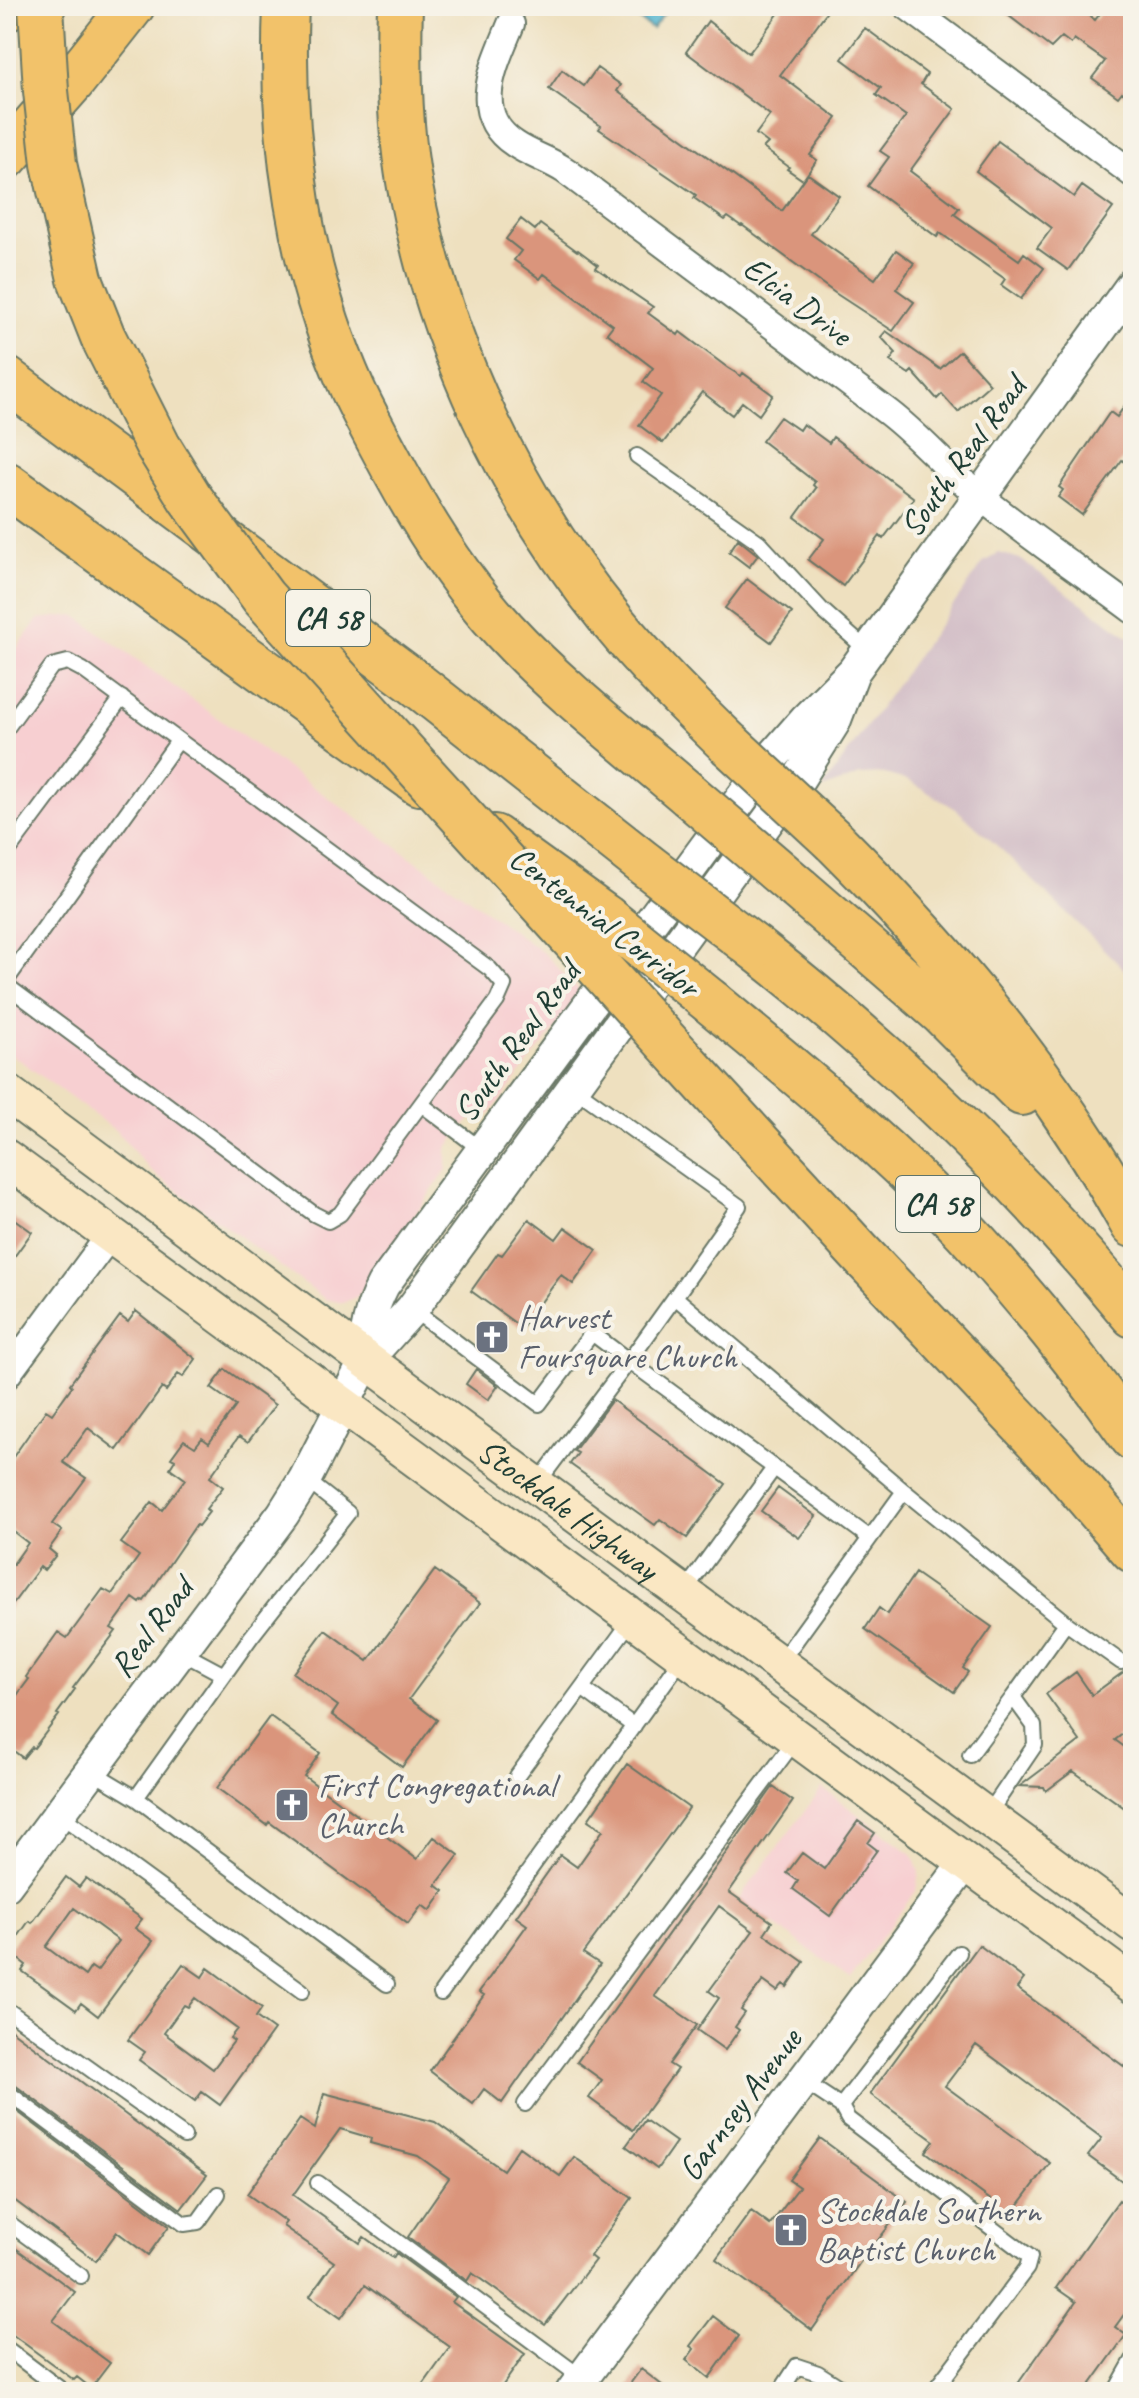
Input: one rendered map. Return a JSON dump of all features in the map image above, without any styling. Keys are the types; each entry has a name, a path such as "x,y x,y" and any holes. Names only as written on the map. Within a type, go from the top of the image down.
{"highway":[{"path":"41,6 54,164 80,279 103,337 158,446 190,498 263,597 858,1251 1054,1458 1133,1550"},
{"path":"6,157 72,82 132,6"},
{"path":"286,6 287,129 299,219 309,263 331,335 353,390 418,513 445,555 503,629 568,692 941,1012 985,1054 1067,1144 1133,1232"},
{"path":"400,6 400,92 410,184 430,275 466,375 515,475 576,573 658,674 834,841 928,938 998,1021 1063,1111 1133,1225"},
{"name":"Centennial Corridor","path":"6,379 410,679 862,1035 974,1139 1037,1205 1133,1315"},
{"name":"Centennial Corridor","path":"6,484 605,917 711,1002 870,1137 923,1188 1071,1355 1133,1438"}],"main road":[{"name":"Stockdale Highway","path":"6,1092 1133,1924"},
{"name":"Stockdale Highway","path":"6,1158 1133,1985"},
{"path":"539,1549 589,1569 646,1599 725,1656 745,1666 763,1669 779,1664"},
{"path":"966,1862 986,1855 1006,1864 1104,1933 1133,1949"}],"street":[{"path":"907,6 1133,174"},
{"name":"Elcia Drive","path":"511,24 492,71 488,90 488,106 493,121 504,135 566,171 909,428 953,474 980,496 1133,610"},
{"name":"South Real Road","path":"366,1360 368,1321 383,1285 770,760 860,661 1133,284"},
{"name":"South Real Road","path":"342,1405 366,1360 412,1309 813,757 841,708 860,661"},
{"path":"6,1376 110,1235"},
{"name":"Real Road","path":"6,1885 283,1514 305,1479 342,1405"},
{"name":"Garnsey Avenue","path":"578,2385 966,1862"}],"lane":[{"path":"637,456 759,542 822,610 860,661"},
{"path":"6,729 52,666 68,662 122,698 490,969 504,985 497,1001 340,1214 328,1221 314,1214 6,983 178,741"},
{"path":"6,854 122,698"},
{"path":"536,1485 739,1206 574,1088"},
{"path":"421,1104 483,1150"},
{"path":"675,1297 904,1491 1066,1623 1121,1662"},
{"path":"412,1309 539,1404 592,1333 870,1538"},
{"path":"683,1593 774,1468"},
{"path":"136,1798 251,1637 348,1513 305,1479"},
{"path":"779,1664 904,1491"},
{"path":"517,1776 634,1618"},
{"path":"970,1755 1066,1623"},
{"path":"181,1652 224,1675"},
{"path":"441,1993 685,1656"},
{"path":"582,1688 634,1726"},
{"path":"987,1817 1035,1745 1034,1726 1013,1697"},
{"path":"525,2104 797,1738"},
{"path":"91,1771 136,1798 387,1984"},
{"path":"59,1814 302,1991"},
{"path":"841,2106 959,1953"},
{"path":"6,2009 184,2136"},
{"path":"803,2081 841,2106 848,2119 1030,2257 1027,2268 933,2392"},
{"path":"6,2091 184,2224 198,2222 218,2194"},
{"path":"318,2183 578,2385"},
{"path":"6,2221 81,2276"},
{"path":"6,2348 64,2392"},
{"path":"1115,2392 1133,2360"},
{"path":"780,2392 797,2366 818,2373 848,2392"}],"shaded area":[{"path":"999,553 1020,559 1133,640 1133,978 956,809 909,781 885,774 860,775 822,789 984,562"},
{"path":"75,615 545,954 582,993 488,1116 472,1117 447,1148 447,1169 358,1296 343,1303 325,1299 152,1172 116,1131 11,1054 6,1025 6,663 38,619"},
{"path":"822,1788 912,1854 919,1872 916,1891 850,1979 739,1899"}],"water":[{"path":"621,6 670,6 652,29"}],"building":[{"path":"784,6 831,6 780,75 837,118 810,155 817,160 803,180 763,148 768,143 756,134 770,115 686,52 708,21 749,53"},
{"path":"996,6 1077,6 1095,20 1106,6 1133,6 1133,101 1122,92 1118,97 1092,78 1105,61 1074,39 1071,44 1062,37 1051,48"},
{"path":"865,28 927,74 921,84 955,109 910,171 959,208 954,214 1019,260 1024,253 1044,268 1021,299 1001,285 1005,279 940,233 937,237 868,186 889,157 880,151 906,116 876,95 881,88 842,59"},
{"path":"597,68 621,85 617,91 782,211 808,174 839,196 811,234 875,279 896,250 914,263 896,289 914,302 893,331 742,225 728,217 725,220 694,198 696,195 599,129 601,126 549,89 562,70 584,86"},
{"path":"998,141 1074,197 1082,186 1113,208 1068,270 1037,248 1052,228 976,171"},
{"path":"521,219 535,230 540,224 578,250 598,265 596,268 653,307 648,313 773,395 759,415 742,402 732,415 702,392 663,443 639,425 661,395 643,382 653,368 607,333 613,325 544,274 540,279 514,260 521,251 506,239"},
{"path":"886,331 940,369 960,351 990,384 958,412 942,394 937,399 912,371 909,374 890,361 896,353 881,337"},
{"path":"1133,393 1133,450 1125,462 1122,460 1082,515 1058,497 1063,490 1059,487 1110,412 1117,417"},
{"path":"780,417 799,430 803,424 829,443 833,437 914,498 883,539 880,536 843,586 808,560 824,539 795,517 816,488 813,485 815,482 762,441"},
{"path":"738,539 758,555 749,567 729,552"},
{"path":"747,579 792,613 771,642 725,608"},
{"path":"6,1213 32,1232 6,1268"},
{"path":"529,1219 556,1239 565,1227 597,1250 573,1284 561,1275 522,1328 471,1291 498,1253 502,1255"},
{"path":"136,1311 196,1359 183,1377 178,1374 166,1391 162,1388 117,1450 88,1428 63,1462 86,1478 52,1524 62,1531 49,1549 56,1555 44,1570 40,1567 6,1613 6,1574 28,1543 6,1526 6,1467 46,1410 52,1414 120,1316 128,1322"},
{"path":"225,1369 275,1405 248,1442 239,1436 210,1477 223,1487 206,1509 209,1512 196,1525 144,1601 140,1603 133,1598 111,1628 116,1631 73,1688 59,1715 23,1758 6,1745 6,1710 58,1632 67,1638 103,1589 112,1594 139,1556 121,1543 152,1502 162,1510 185,1479 170,1468 175,1460 171,1458 184,1440 195,1447 202,1438 209,1443 236,1406 211,1388"},
{"path":"476,1369 498,1386 488,1400 466,1384"},
{"path":"612,1400 726,1484 687,1538 660,1519 655,1525 570,1464 578,1453 574,1451"},
{"path":"778,1488 816,1516 799,1538 761,1511"},
{"name":"First Congregational Church","path":"435,1570 480,1603 409,1699 437,1720 402,1767 332,1715 338,1706 293,1673 325,1630 368,1661"},
{"path":"915,1573 992,1627 963,1668 968,1672 954,1692 865,1629 879,1608 887,1614"},
{"path":"1133,1665 1133,1726 1115,1740 1133,1753 1133,1814 1073,1771 1046,1791 1044,1787 1020,1786 1080,1741 1046,1694 1076,1672 1092,1695"},
{"name":"First Congregational Church","path":"270,1716 320,1753 304,1776 417,1859 434,1837 459,1855 436,1885 444,1891 430,1911 422,1905 408,1924 269,1822 267,1825 217,1788"},
{"path":"627,1764 689,1808 583,1953 600,1964 502,2103 484,2089 473,2104 430,2071 484,1995 479,1992 527,1925 516,1917 560,1855 577,1867 603,1830 588,1820"},
{"path":"773,1787 793,1801 729,1892 772,1922 764,1934 804,1962 787,1987 783,1984 777,1991 763,1981 741,2010 745,2013 735,2027 739,2030 725,2050 697,2030 719,1998 709,1991 753,1931 719,1906 655,1996 697,2025 669,2064 677,2069 633,2130 589,2098 602,2080 577,2062"},
{"path":"858,1821 875,1833 868,1843 877,1850 830,1916 793,1889 798,1881 787,1873 802,1853 824,1869"},
{"path":"66,1877 79,1887 86,1878 142,1919 135,1928 153,1941 98,2016 81,2003 76,2010 22,1971 26,1965 8,1951 29,1921 32,1923","holes":["74,1908 119,1941 97,1971 91,1967 85,1976 46,1947"]},
{"path":"979,1945 1024,1979 1017,1988 1133,2073 1133,2189 1088,2156 1102,2138 976,2045 945,2086 1050,2163 1011,2215 926,2152 934,2141 870,2094"},
{"path":"183,1964 202,1977 208,1968 262,2008 256,2017 274,2030 220,2105 202,2092 195,2101 139,2060 145,2052 128,2040","holes":["195,1998 237,2029 230,2038 234,2041 213,2069 164,2033 184,2005 188,2007"]},
{"path":"6,2026 207,2175 181,2209 6,2081"},
{"path":"324,2093 435,2122 503,2170 519,2147 560,2176 574,2157 632,2198 590,2256 595,2260 545,2325 472,2273 467,2281 408,2237 449,2178 418,2156 370,2143 371,2138 340,2129 293,2195 360,2243 364,2237 393,2258 396,2253 456,2297 452,2302 525,2354 498,2392 418,2392 450,2347 365,2285 341,2318 310,2296 334,2262 283,2226 286,2222 247,2194 300,2119 315,2129"},
{"path":"6,2103 169,2226 148,2255 117,2232 96,2261 6,2194"},
{"path":"645,2120 676,2142 657,2169 626,2146"},
{"name":"Stockdale Southern Baptist Church","path":"820,2138 907,2202 812,2330 716,2259 751,2211 770,2225 799,2187 789,2180"},
{"path":"1119,2200 1133,2210 1133,2302 1115,2327 1126,2335 1085,2392 1012,2392 1076,2302 1056,2288"},
{"path":"6,2241 75,2292 53,2321 110,2363 91,2388 77,2377 74,2380 6,2330"},
{"path":"713,2316 739,2336 709,2378 686,2360 694,2349 690,2346"},
{"path":"641,2369 671,2392 624,2392"}],"place":[{"name":"Harvest Foursquare Church","path":"492,1337"},
{"name":"First Congregational Church","path":"292,1805"},
{"name":"Stockdale Southern Baptist Church","path":"791,2230"}]}
